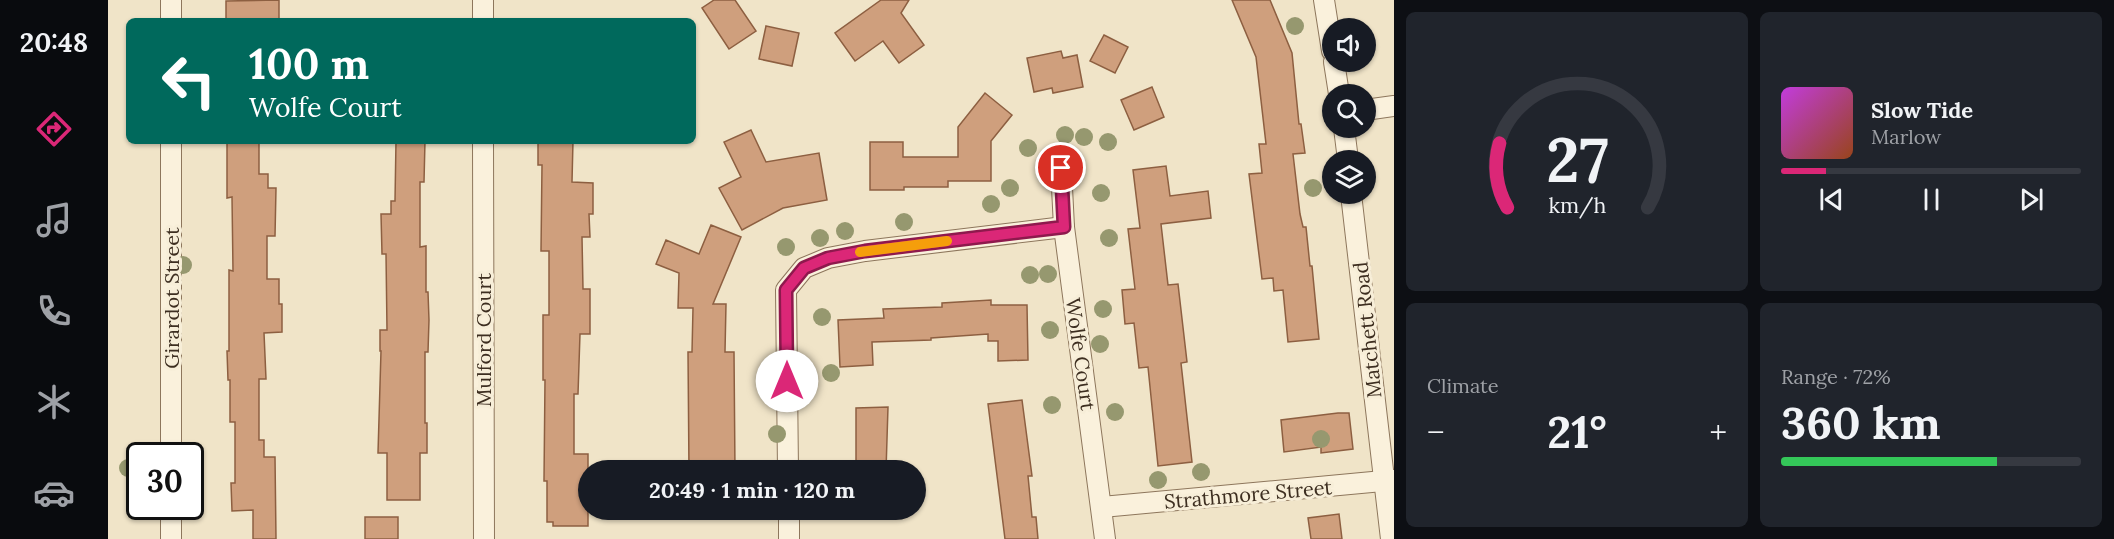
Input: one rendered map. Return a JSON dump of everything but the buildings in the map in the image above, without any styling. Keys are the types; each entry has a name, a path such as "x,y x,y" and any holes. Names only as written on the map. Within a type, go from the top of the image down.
{"street":[{"path":"171,0 171,18"},
{"path":"483,0 483,18"},
{"path":"1324,0 1327,18"},
{"path":"1376,108 1394,106"},
{"name":"Girardot Street","path":"171,144 171,442"},
{"name":"Mulford Court","path":"483,144 484,539"},
{"name":"Wolfe Court","path":"1061,168 1064,227 1105,539"},
{"name":"Matchett Road","path":"1352,204 1389,481 1391,539"},
{"path":"788,460 786,290 804,268 828,258 865,251 1064,227"},
{"name":"Strathmore Street","path":"1102,507 1389,481"},
{"path":"171,520 171,539"},
{"path":"789,520 789,539"}],"slow traffic":[{"path":"860,252 947,241"}],"route":[{"path":"787,381 786,290 804,268 828,258 865,251 1064,227 1061,168"}]}
